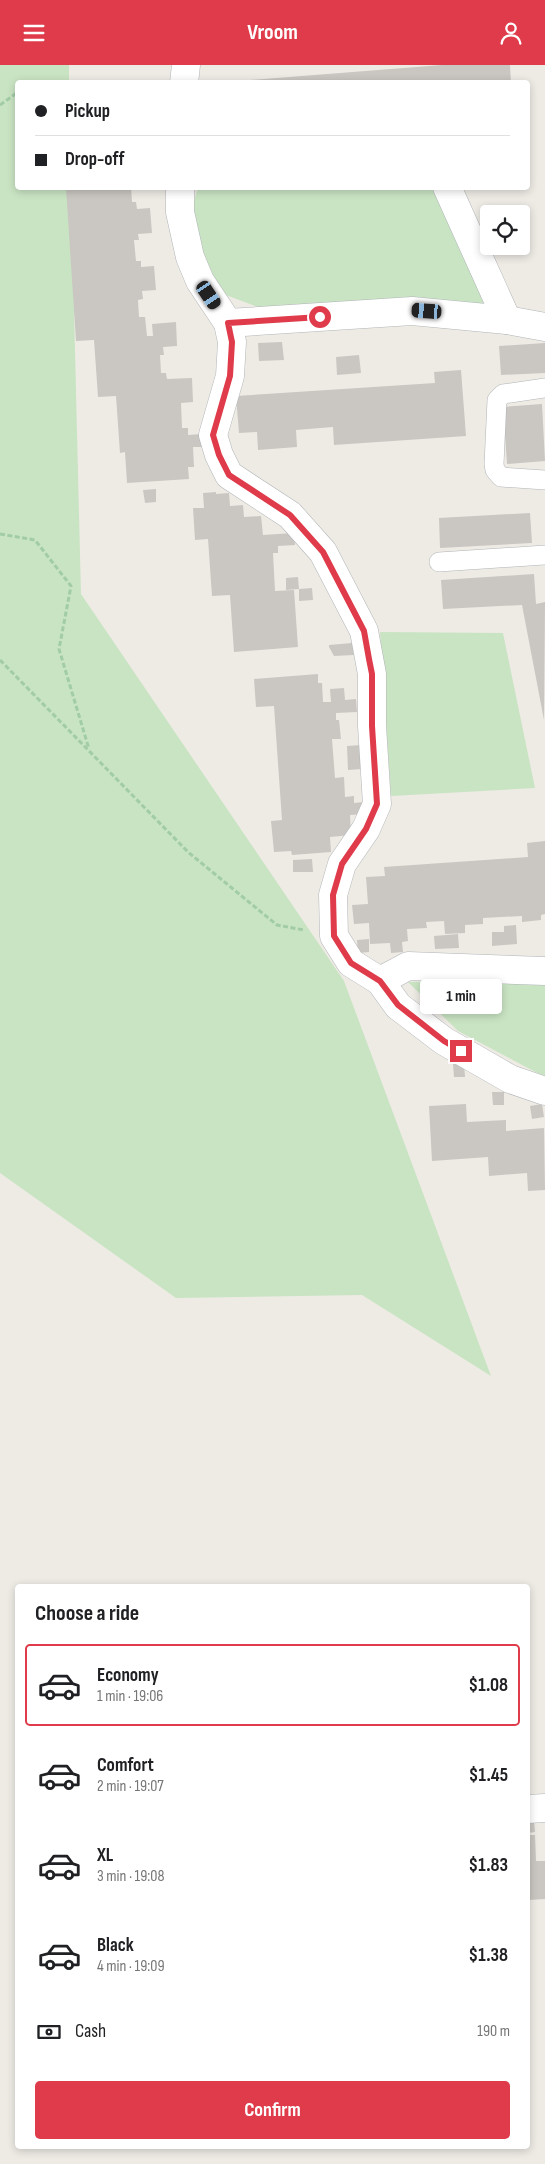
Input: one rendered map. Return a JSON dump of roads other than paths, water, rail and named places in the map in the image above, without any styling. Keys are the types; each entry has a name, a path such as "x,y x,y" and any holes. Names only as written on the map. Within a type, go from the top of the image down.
{"street":[{"path":"184,80 186,65"},
{"path":"180,190 180,212 190,257 200,281 228,323 232,342 230,376 213,435 219,455 229,475 290,515 323,552 364,631 370,665 377,804 366,829 342,864 333,895 334,936 351,963 380,981 398,1005 444,1041 510,1079 545,1091"},
{"path":"448,190 507,320"},
{"path":"228,323 412,311 507,320 545,327"},
{"path":"380,981 408,966 545,971"},
{"path":"530,1809 545,1808"}],"lane":[{"path":"545,388 502,394 497,400 494,464 495,470 501,477 545,480"},
{"path":"439,562 545,555"}]}
